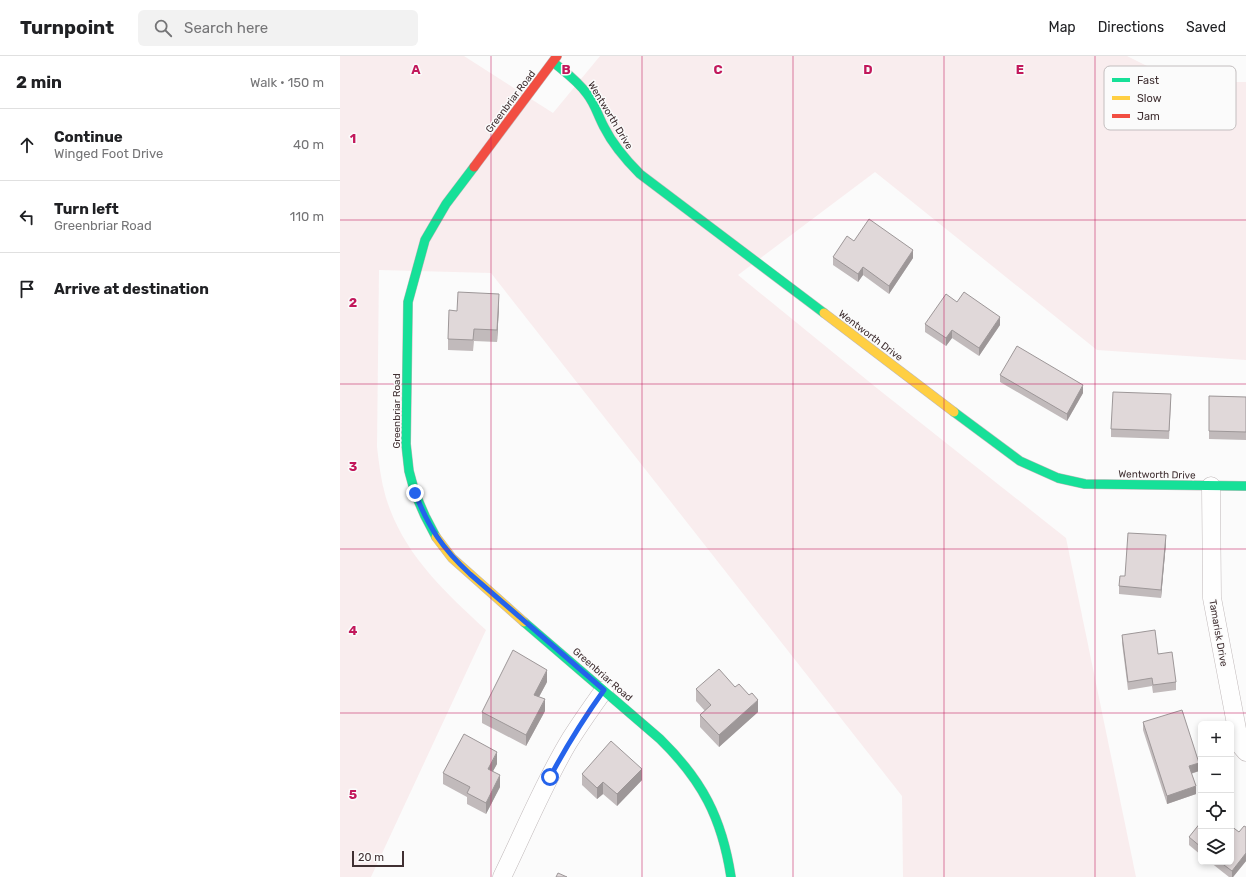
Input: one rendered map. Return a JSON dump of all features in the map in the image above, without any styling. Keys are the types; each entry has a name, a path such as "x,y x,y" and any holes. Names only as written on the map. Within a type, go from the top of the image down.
{"street":[{"name":"Wentworth Drive","path":"555,59 586,92 620,154 647,180 1020,461 1058,478 1086,484 1246,486"},
{"name":"Greenbriar Road","path":"555,59 446,204 425,240 408,302 406,444 410,471 415,493 424,516 437,538 452,558 660,739 680,759 697,782 711,807 721,831 729,859 731,877"},
{"name":"Tamarisk Drive","path":"1211,486 1212,598 1240,745 1246,752"},
{"path":"502,877 550,777 585,716 604,690"}],"shaded area":[{"path":"340,56 464,56 553,113 600,56 1127,56 1147,66 1104,66 1104,130 1236,130 1236,82 1246,82 1246,360 1097,350 875,172 738,275 878,389 1066,538 1136,877 903,877 902,796 491,273 379,270 377,447 381,479 386,498 403,537 414,555 455,601 486,630 371,877 340,877"}],"building":[{"path":"869,219 913,250 889,286 863,267 858,274 833,257 847,236 854,241"},
{"path":"458,292 499,294 497,330 474,329 473,340 448,339 449,310 457,311"},
{"path":"964,292 1000,317 979,348 952,330 946,338 925,324 946,294 957,302"},
{"path":"1017,346 1083,385 1067,414 1000,375"},
{"path":"1113,392 1171,394 1169,431 1111,429"},
{"path":"1209,396 1246,397 1246,432 1209,431"},
{"path":"1128,533 1166,535 1161,590 1119,586 1120,576 1125,576"},
{"path":"1155,630 1158,654 1172,652 1176,682 1153,685 1152,678 1128,682 1122,635"},
{"path":"513,650 547,670 534,695 545,699 526,735 482,712"},
{"path":"719,669 735,687 739,684 749,695 752,693 758,700 719,735 700,715 711,705 696,689"},
{"path":"1182,710 1198,760 1198,763 1189,766 1196,786 1167,796 1143,722"},
{"path":"464,734 497,752 488,769 500,775 486,803 467,793 470,787 443,773"},
{"path":"611,741 642,769 617,794 603,782 597,788 582,774"},
{"path":"1198,826 1198,844 1189,837"},
{"path":"1244,826 1246,827 1246,853 1232,871 1224,865 1234,865 1234,828 1239,832"},
{"path":"558,873 567,877 556,877"}],"traffic: fast":[{"path":"553,62 580,85 590,98 611,140 640,174 824,313"},
{"path":"436,537 415,493 409,471 406,444 408,302 425,240 446,204 474,167"},
{"path":"954,412 1020,461 1058,478 1085,484 1246,486"},
{"path":"524,622 660,739 688,770 699,785 716,818 722,836 731,877"}],"traffic: slow":[{"path":"824,313 954,412"},
{"path":"436,537 452,558 524,622"}],"traffic: jam":[{"path":"474,167 557,56"}],"route":[{"path":"415,493 424,516 437,538 452,558 604,690 585,716 550,777"}]}
